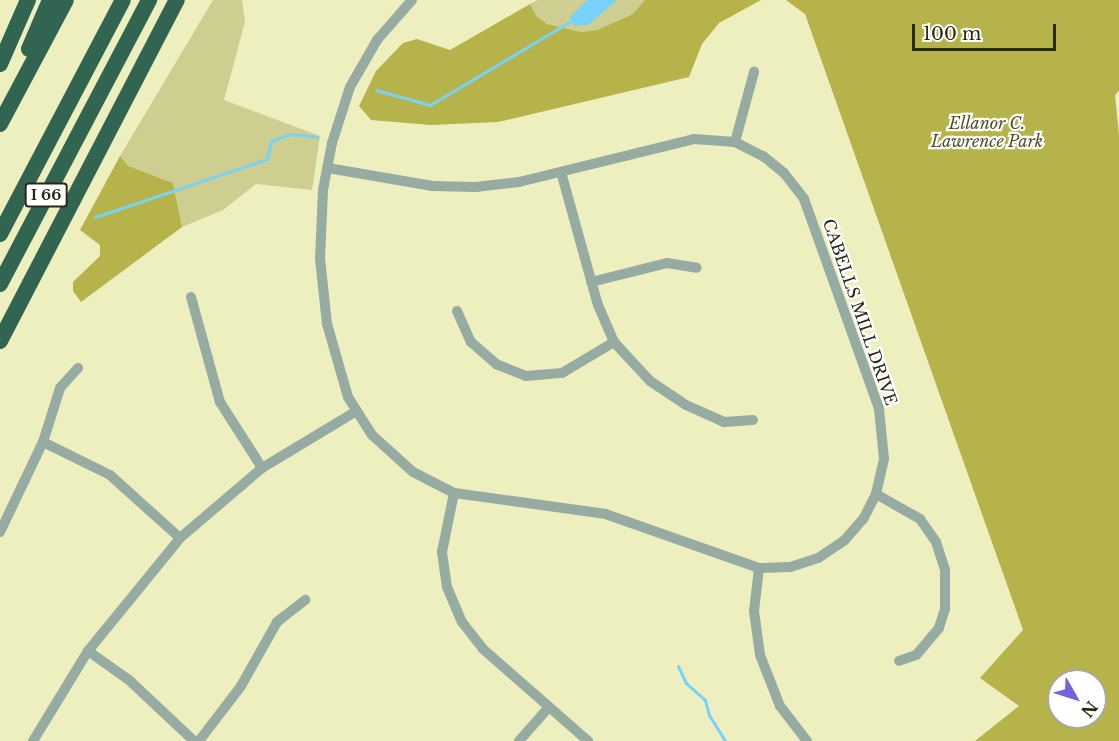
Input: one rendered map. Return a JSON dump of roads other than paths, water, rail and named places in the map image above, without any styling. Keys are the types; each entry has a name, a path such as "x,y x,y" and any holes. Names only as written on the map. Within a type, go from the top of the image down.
{"highway":[{"path":"0,64 28,0"},
{"path":"0,115 50,0"},
{"path":"0,124 66,0"},
{"path":"93,106 135,0"},
{"name":"I 66","path":"0,284 149,0"},
{"path":"0,341 177,0"},
{"path":"0,234 121,3"}],"street":[{"name":"CABELLS MILL DRIVE","path":"328,168 455,187 497,186 681,141 735,142 774,164 804,199 881,418 884,449 876,494 851,534 827,553 790,567 759,568 614,516 454,493 425,479 392,456 355,412 334,356 322,290 321,224 328,168 343,104 358,71 377,40 412,0"},
{"path":"735,142 754,72"},
{"path":"561,172 591,282 614,342 650,381 686,405 724,422 753,420"},
{"path":"591,282 667,263 697,268"},
{"path":"191,297 220,402 262,468"},
{"path":"457,310 471,342 502,368 526,376 562,373 614,342"},
{"path":"0,532 43,442 60,388 78,368"},
{"path":"33,741 88,651 180,538 262,468 355,412"},
{"path":"43,442 110,475 180,538"},
{"path":"454,493 442,552 453,605 483,649 588,741"},
{"path":"876,494 920,519 936,542 945,570 945,609 939,628 930,644 916,656 899,661"},
{"path":"759,568 754,611 760,655 780,706 807,741"},
{"path":"199,741 241,686 277,622 305,600"},
{"path":"88,651 129,680 194,741"},
{"path":"519,741 549,707"}],"water":[{"path":"587,0 617,0 588,25 574,26 570,17"}],"waterway":[{"path":"376,90 430,105 571,21"},
{"path":"95,217 267,159 271,141 290,134 317,137"},
{"path":"678,666 686,683 705,700 709,715 725,741"}],"park label":[{"name":"Ellanor C. Lawrence Park","path":"987,132"}]}
